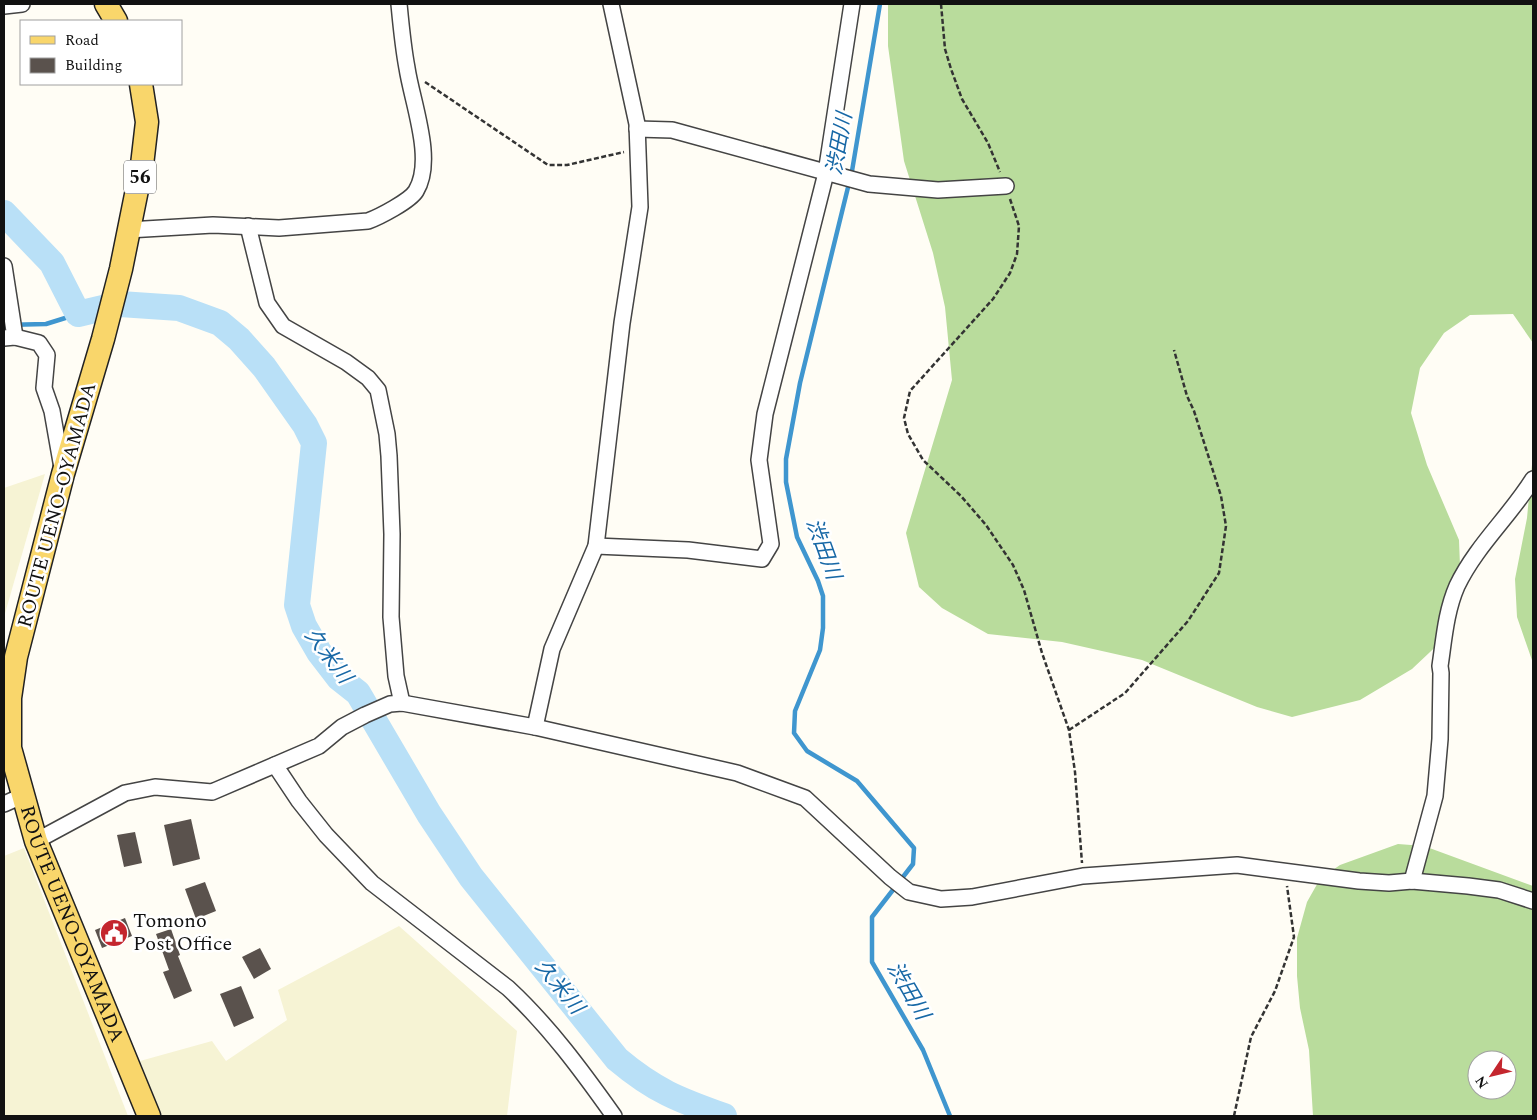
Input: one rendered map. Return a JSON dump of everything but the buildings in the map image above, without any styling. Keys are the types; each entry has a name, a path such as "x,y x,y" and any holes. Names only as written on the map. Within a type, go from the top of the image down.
{"main road":[{"path":"106,4 115,20"},
{"name":"ROUTE UENO-OYAMADA","path":"141,85 146,122 142,165 121,269 103,339 63,474 16,657 10,698 10,748 13,800 36,841 149,1116"}],"street":[{"path":"4,6 22,4"},
{"path":"128,230 213,225 279,228 368,221 415,193 424,166 417,114 407,69 399,4"},
{"path":"535,727 552,649 596,546 622,322 640,207 637,129 611,4"},
{"path":"596,546 688,550 762,559 771,544 759,460 765,414 831,174 852,4"},
{"path":"637,129 672,130 869,184 938,190 1006,186"},
{"path":"248,226 268,303 283,326 346,362 368,378 378,390 387,434 389,456 392,534 391,617 396,676 396,704"},
{"path":"4,266 11,302 10,338 39,343 47,356 44,388 52,411 63,474"},
{"path":"1412,881 1435,796 1440,739 1440,666 1448,614 1458,586 1479,550 1533,479"},
{"path":"36,841 125,793 155,787 212,792 319,746 342,726 396,704 535,727 737,773 805,798 890,878 909,892 941,900 972,897 1083,876 1236,864 1359,881 1412,881 1500,890 1533,901"},
{"path":"275,765 299,801 326,835 372,883 508,988 527,1005 583,1071 614,1116"}],"path":[{"path":"941,4 945,49 951,69 962,99 988,143 1006,186 1019,226 1017,254 1010,273 994,299 910,391 904,418 908,434 923,460 961,496 986,525 1013,566 1033,618 1042,653 1069,730 1075,772 1083,876"},
{"path":"407,69 548,165 567,165 638,150"},
{"path":"1069,730 1125,693 1188,621 1219,573 1226,526 1221,496 1194,411 1187,396 1174,350"},
{"path":"1234,1116 1251,1037 1274,991 1294,937 1286,872"}],"shaded area":[{"path":"45,474 4,617 4,488"},
{"path":"24,848 128,1116 4,1116 4,856"},
{"path":"399,926 517,1031 507,1116 162,1116 140,1061 212,1041 226,1061 287,1020 278,990"}],"green space":[{"path":"888,4 1533,4 1533,343 1513,314 1470,315 1444,333 1420,368 1411,413 1427,465 1459,540 1461,592 1447,636 1412,669 1360,700 1292,717 1257,707 1142,660 1062,642 988,634 942,608 919,587 906,533 952,380 945,307 933,253 904,161 888,46"},
{"path":"1533,454 1533,663 1517,617 1515,579 1527,518"},
{"path":"1398,844 1424,846 1533,886 1533,1116 1313,1116 1309,1050 1300,1008 1297,976 1297,938 1307,902 1320,879 1340,865"}],"waterway":[{"name":"渋田川","path":"880,4 852,171 800,383 786,459 786,482 797,537 823,596 823,628 820,650 795,711 794,733 807,751 857,781 914,848 913,864 872,917 872,962 923,1050 950,1116"},
{"name":"久米川","path":"4,213 52,263 78,314 120,304 179,308 220,323 239,339 264,367 305,425 314,443 297,605 304,626 319,652 339,678 358,693 429,814 471,877 617,1059 643,1079 668,1094 724,1116"},
{"path":"4,325 46,324 78,314"}],"place":[{"name":"Tomono Post Office","path":"114,933"}]}
